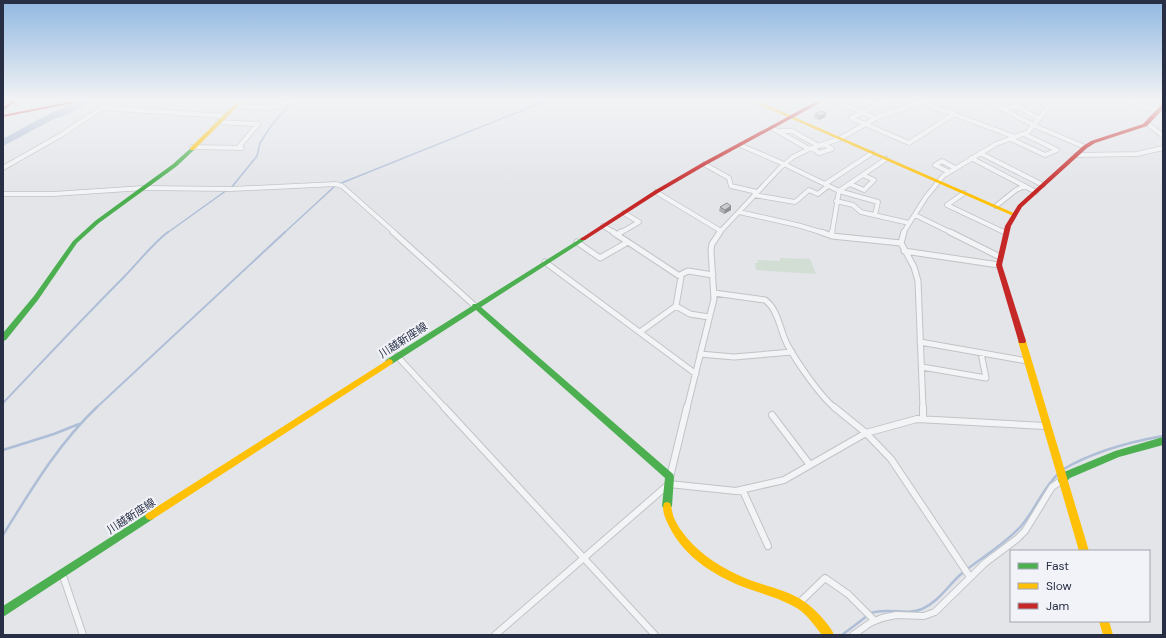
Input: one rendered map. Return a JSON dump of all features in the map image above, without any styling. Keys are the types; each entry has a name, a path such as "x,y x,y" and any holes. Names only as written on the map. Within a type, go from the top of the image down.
{"main road":[{"path":"3,338 36,298 75,242 97,222 174,165 210,130"},
{"name":"川越新座線","path":"3,612 544,262 604,226 656,192 704,164 769,130"},
{"path":"818,130 1013,214"},
{"path":"1084,550 1045,426 998,265 1006,233 1013,214 1085,147 1093,142 1130,130"},
{"path":"475,306 670,480 668,511 670,522 686,544 718,569 741,581 778,594 798,604 815,617 829,635"},
{"path":"1060,475 1067,475 1118,454 1163,441"},
{"path":"1104,622 1108,635"}],"street":[{"path":"3,168 70,130"},
{"path":"192,147 240,148 254,130"},
{"path":"776,130 820,153 832,149 824,144"},
{"path":"495,635 584,558 670,480 714,293 714,275 711,250 712,244 721,231 738,212 784,164 793,157 810,149 839,139 855,130"},
{"path":"878,130 909,143 930,130"},
{"path":"993,130 1013,138 1045,155 1057,150 1024,134"},
{"path":"923,418 918,282 914,266 904,251 901,243 902,235 938,182 949,172 996,144 1024,134 1030,130"},
{"path":"1044,130 1085,147"},
{"path":"779,131 792,131 819,146"},
{"path":"740,145 784,164 839,191 878,202 875,215"},
{"path":"1076,155 1137,154 1163,148"},
{"path":"704,164 730,178 731,186 756,194 795,202 809,190 818,194 827,185 872,153"},
{"path":"980,153 1043,185"},
{"path":"971,158 1036,192"},
{"path":"832,236 836,201 839,191 886,159"},
{"path":"949,172 935,164 942,161 955,168"},
{"path":"850,184 864,190 874,180 863,175"},
{"path":"3,194 52,194 144,188 231,189 331,183 340,185 475,306"},
{"path":"996,206 1016,190 1025,186"},
{"path":"656,192 721,231"},
{"path":"964,193 947,204 1006,233"},
{"path":"836,201 853,205 861,212 909,223"},
{"path":"738,212 797,225 832,236 901,243"},
{"path":"617,235 639,222 624,213"},
{"path":"915,215 1000,257"},
{"path":"604,226 682,277 676,306 640,332"},
{"path":"577,242 600,258 628,242"},
{"path":"904,251 998,265"},
{"path":"544,262 696,374"},
{"path":"680,275 688,272 714,275"},
{"path":"714,293 768,302 771,304 787,344 818,390 830,404 866,432 891,459 970,577"},
{"path":"676,306 690,314 709,317"},
{"path":"920,342 1027,361"},
{"path":"700,354 734,357 792,352"},
{"path":"922,367 986,378 981,353"},
{"path":"397,356 655,635"},
{"path":"772,415 810,465"},
{"path":"670,480 725,491 743,491 784,480 866,432 923,418 1045,426"},
{"path":"852,635 880,617 902,615 928,616 935,612 970,577 1025,531 1060,475"},
{"path":"743,491 768,546"},
{"path":"62,573 82,635"},
{"path":"798,604 825,578 848,594 874,620"}],"shaded area":[{"path":"780,258 810,259 816,274 756,270 755,263 758,263 758,260 780,261"}],"water":[{"path":"20,130 34,130 3,146 3,139"}],"building":[{"path":"727,203 731,206 725,210 720,207"}],"waterway":[{"path":"231,188 257,156 260,143 269,130"},
{"path":"339,184 474,130"},
{"path":"284,233 335,186"},
{"path":"167,233 227,190"},
{"path":"3,403 129,272 150,248 168,232"},
{"path":"96,408 285,232"},
{"path":"3,535 46,468 70,436 96,408"},
{"path":"3,450 54,434 79,424"},
{"path":"1062,470 1111,448 1163,436"},
{"path":"871,613 877,611 910,612 928,606 960,575 1000,545 1022,525 1048,485 1059,473"},
{"path":"842,635 867,616"}],"traffic: fast":[{"path":"3,338 36,298 75,242 97,222 175,165 192,149"},
{"path":"389,362 583,239"},
{"path":"475,306 670,477 667,506"},
{"path":"1062,480 1067,475 1118,454 1163,441"},
{"path":"3,612 150,516"}],"traffic: slow":[{"path":"192,149 212,130"},
{"path":"819,130 1013,214"},
{"path":"1022,341 1084,550"},
{"path":"150,516 389,362"},
{"path":"667,506 670,519 676,531 684,542 706,562 731,577 786,597 800,604 812,614 829,635"},
{"path":"1104,622 1108,635"}],"traffic: jam":[{"path":"583,239 656,192 768,130"},
{"path":"1022,341 999,265 1008,226 1020,206 1085,147 1093,142 1130,130"}]}
